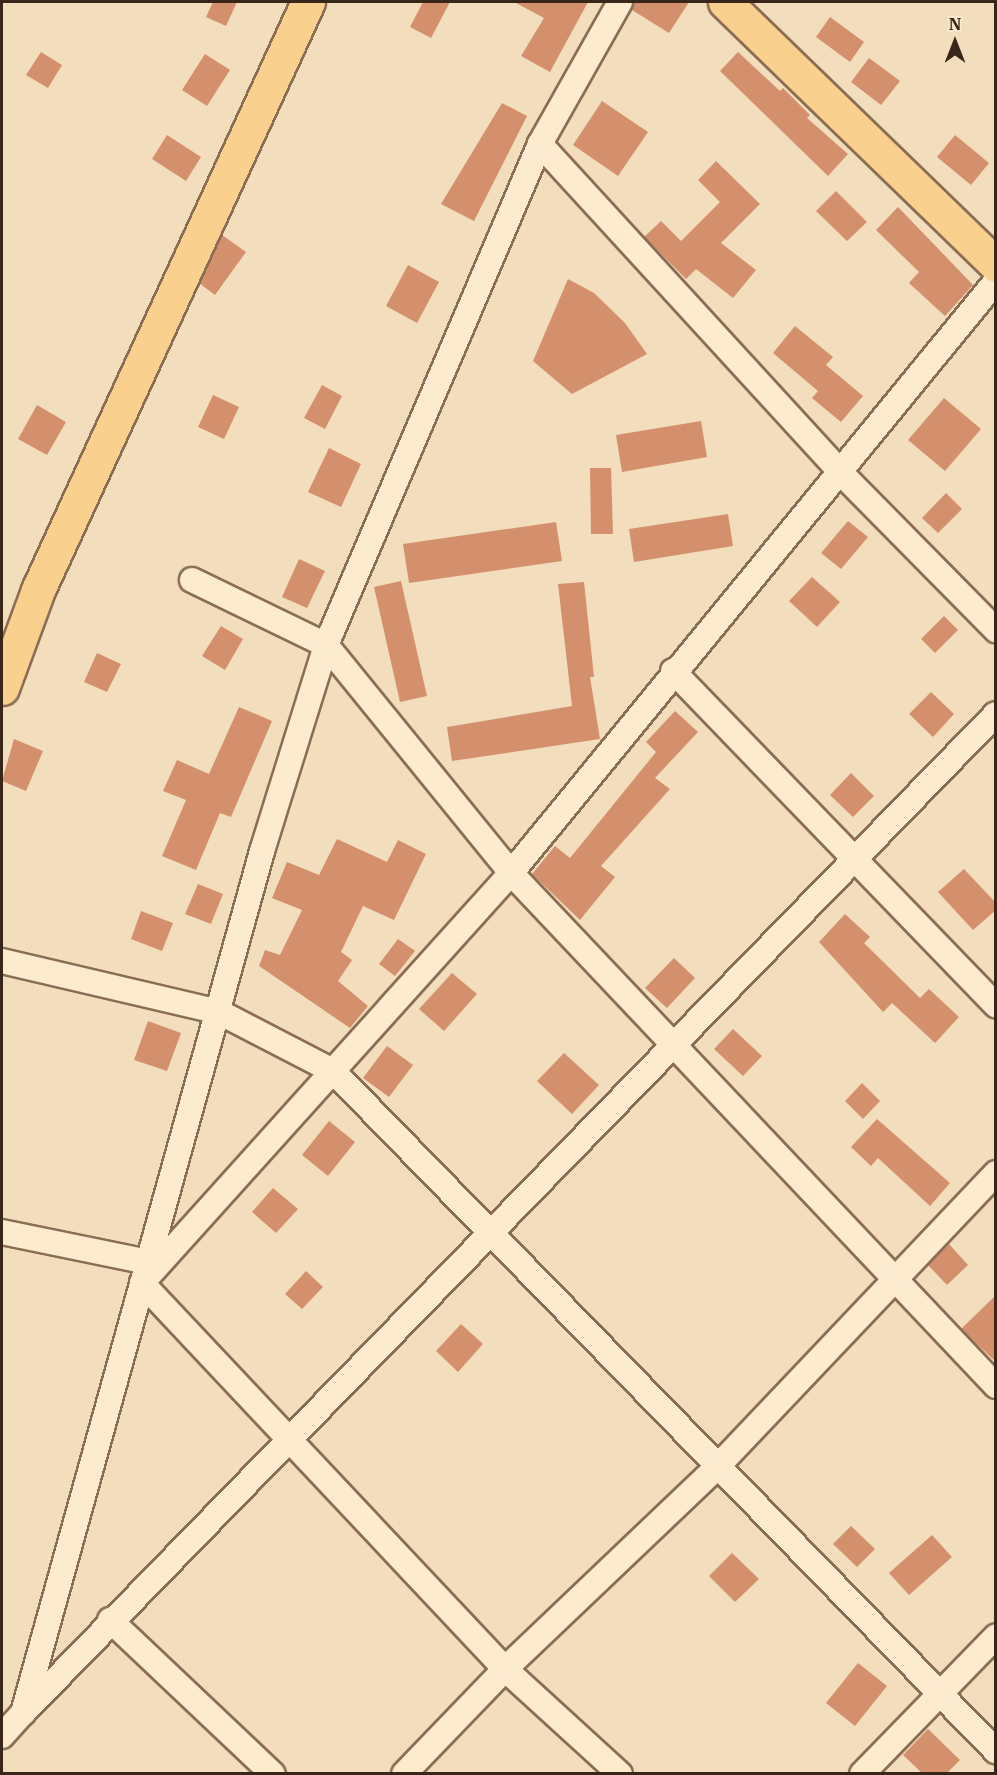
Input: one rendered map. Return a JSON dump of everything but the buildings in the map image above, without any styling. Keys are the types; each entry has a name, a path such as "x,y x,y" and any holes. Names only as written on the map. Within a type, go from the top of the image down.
{"main road":[{"path":"2,688 43,579 308,2"},
{"path":"726,2 996,265"}],"street":[{"path":"23,1713 262,851 326,645 540,144 620,2"},
{"path":"540,144 842,472 996,630"},
{"path":"145,1272 333,1071 511,873 673,671 842,472 996,281"},
{"path":"192,580 326,645 511,873 996,1386"},
{"path":"673,671 996,1005"},
{"path":"2,1736 110,1620 290,1439 852,858 996,714"},
{"path":"2,961 219,1012 333,1071 996,1751"},
{"path":"404,1773 505,1669 718,1466 996,1173"},
{"path":"2,1232 145,1272 290,1439 505,1669 620,1773"},
{"path":"110,1620 273,1773"},
{"path":"862,1773 996,1636"}]}
